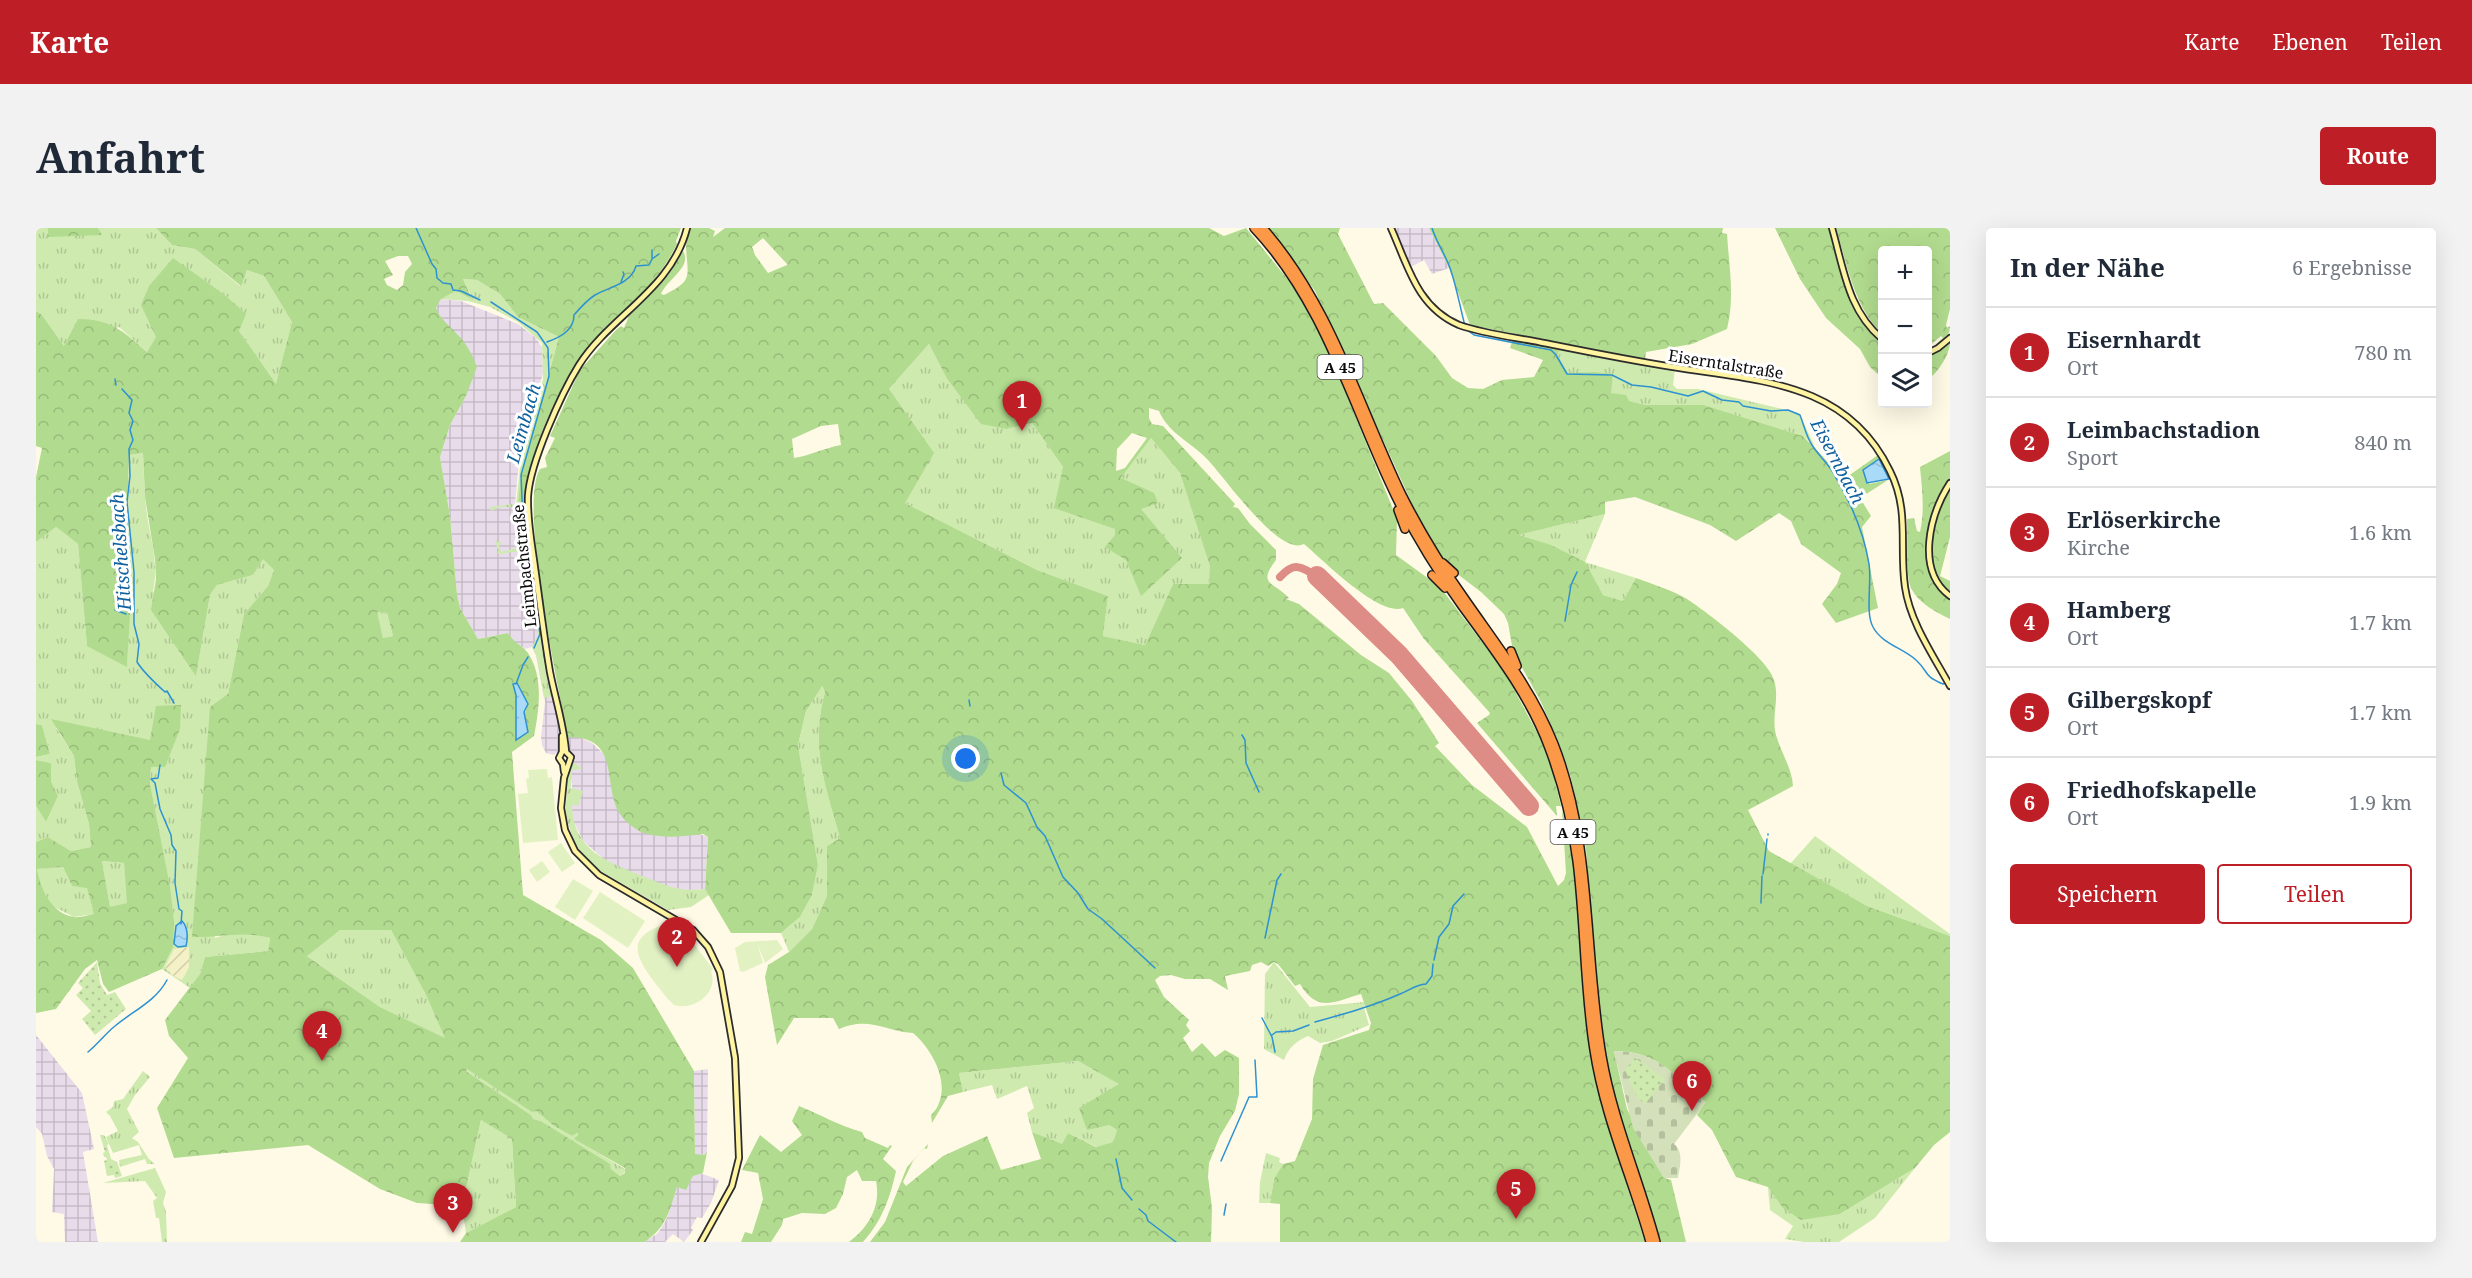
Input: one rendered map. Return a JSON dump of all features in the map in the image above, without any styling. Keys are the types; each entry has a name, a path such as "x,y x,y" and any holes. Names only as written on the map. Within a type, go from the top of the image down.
{"highway":[{"name":"A 45","path":"1254,228 1287,268 1322,323"},
{"name":"A 45","path":"1263,228 1292,265 1322,323 1399,489 1435,555 1524,682 1553,742 1576,817 1584,873 1597,1048"},
{"name":"A 45","path":"1362,410 1389,482 1429,557 1504,664 1532,710 1548,744 1564,795 1577,863 1598,1057 1609,1119 1650,1242"},
{"path":"1389,482 1405,529"},
{"path":"1435,555 1454,573"},
{"path":"1432,575 1461,605"},
{"path":"1511,651 1524,682"},
{"name":"A 45","path":"1598,1057 1656,1242"}],"main road":[{"name":"Leimbachstraße","path":"565,763 559,758 564,752 562,733 543,628 529,525 528,495 532,474 559,401 579,364 597,342 650,292 679,252 687,228"},
{"name":"Eiserntalstraße","path":"1391,228 1423,297 1444,317 1466,327 1643,362 1774,382 1814,396 1845,415 1872,441 1892,475 1904,517 1904,577 1908,600 1915,620 1948,682"},
{"path":"1832,228 1856,307 1864,321 1878,335"},
{"path":"1932,350 1950,338"},
{"path":"1950,483 1934,518 1929,553 1933,574 1950,596"},
{"name":"Leimbachstraße","path":"564,752 571,757 565,763 561,801 564,825 581,859 599,875 693,930 708,947 720,972 735,1058 739,1158 732,1186 701,1242"}],"shaded area":[{"path":"1393,228 1429,228 1449,268 1432,274 1424,260 1409,268"},
{"path":"441,299 461,301 518,324 536,338 542,347 543,373 519,461 515,504 535,627 541,635 560,733 561,749 554,755 546,753 542,745 545,702 536,655 532,647 525,649 511,639 508,633 478,639 460,608 450,516 440,457 450,425 466,396 458,335 439,317 436,308"},
{"path":"568,737 579,737 592,743 605,755 615,805 708,837 705,889 687,891 667,887 608,863 583,841 572,818 572,782 567,768 570,761"},
{"path":"189,947 189,967 182,980 172,975 165,967 174,949"},
{"path":"36,1035 82,1093 94,1149 83,1152 98,1242 65,1242 64,1214 52,1212 54,1169 47,1156 42,1134 36,1127"},
{"path":"708,1069 707,1152 704,1155 695,1154 694,1071"},
{"path":"700,1173 719,1180 711,1203 702,1218 697,1217 691,1228 693,1230 684,1242 673,1234 665,1242 645,1242 658,1233 666,1220 677,1187 686,1189 693,1176"}],"green space":[{"path":"36,228 48,228 48,236 101,234 98,228 156,228 172,245 195,249 240,286 247,270 264,276 292,322 276,385 239,331 245,314 225,295 173,259 156,338 147,352 119,327 64,346 42,315 36,311"},
{"path":"48,228 98,228 102,235 48,237"},
{"path":"156,228 681,228 677,244 660,272 640,296 583,354 551,411 534,454 526,490 526,519 532,567 527,560 518,505 521,475 559,337 518,317 500,294 477,280 463,279 472,299 456,291 441,299 436,308 442,319 466,345 477,367 466,396 450,425 440,457 450,516 460,608 478,639 508,633 528,653 533,662 538,683 539,705 534,736 512,752 523,895 601,940 633,968 694,1071 695,1154 704,1155 707,1152 703,1173 693,1176 686,1190 677,1187 663,1224 645,1242 460,1242 466,1233 516,1207 512,1139 481,1120 462,1206 417,1203 380,1189 308,1145 174,1158 157,1108 188,1058 169,1036 165,1020 200,974 205,957 268,951 270,938 260,936 240,934 192,937 210,707 228,694 244,614 268,586 274,570 263,559 253,575 217,585 210,595 196,676 151,610 156,579 155,559 145,497 143,453 129,455 127,514 130,614 127,667 87,646 78,544 56,527 36,542 36,477 42,448 36,446 36,311 42,315 64,346 78,319 108,324 131,338 147,352 156,337 141,305 149,286 173,258 225,295 246,314 239,331 276,384 292,322 264,276 247,270 241,286 195,249 172,245","holes":["398,256 408,256 412,264 405,272 403,285 397,290 387,285 384,279 393,275 385,261","377,612 387,613 393,636 383,638","517,683 528,704 516,739 516,695 513,684","340,930 391,930 426,995 445,1038 380,1007 307,956","467,1069 532,1112 536,1111 554,1126 572,1136 577,1133 574,1139 625,1168 625,1173 620,1176 611,1169 610,1164 541,1121 533,1119 531,1115 466,1071"]},
{"path":"690,228 709,228 715,231 713,237 725,228 1209,228 1224,236 1246,228 1289,281 1308,310 1334,364 1397,519 1396,555 1440,587 1504,671 1539,736 1552,769 1561,806 1556,806 1557,816 1477,723 1490,713 1424,639 1403,608 1380,604 1351,585 1304,544 1293,545 1281,539 1253,513 1201,453 1168,426 1159,411 1149,408 1149,418 1152,424 1163,426 1235,504 1233,507 1238,508 1250,524 1276,550 1276,560 1268,574 1269,582 1289,598 1286,599 1299,604 1361,655 1389,673 1412,701 1439,743 1435,746 1472,785 1527,827 1558,886 1564,880 1566,873 1562,808 1575,873 1585,1017 1590,1053 1602,1108 1645,1242 1280,1242 1280,1204 1270,1203 1274,1179 1283,1164 1295,1161 1312,1119 1313,1079 1323,1045 1369,1030 1371,1023 1361,994 1334,1002 1320,1002 1306,993 1300,984 1295,986 1278,964 1274,962 1268,966 1261,962 1252,965 1250,971 1225,976 1228,990 1210,979 1185,979 1171,975 1160,976 1155,980 1164,997 1189,1020 1186,1025 1190,1031 1183,1038 1192,1052 1202,1043 1215,1057 1225,1050 1239,1058 1239,1094 1235,1111 1220,1136 1209,1163 1208,1177 1212,1208 1211,1242 870,1242 885,1222 907,1167 920,1153 913,1161 903,1182 906,1186 943,1156 987,1136 1001,1170 1041,1159 1032,1132 1062,1144 1068,1133 1096,1147 1113,1142 1117,1130 1109,1125 1087,1130 1079,1108 1119,1084 1078,1061 959,1073 963,1092 948,1096 932,1123 931,1115 938,1106 941,1094 940,1074 926,1046 913,1033 868,1024 850,1025 839,1029 833,1018 794,1018 777,1045 765,977 768,965 789,952 812,929 827,896 827,846 840,838 821,766 819,731 825,692 822,686 806,711 798,745 818,865 812,895 800,917 781,933 731,933 705,889 708,837 703,834 676,837 655,836 632,827 617,809 606,759 601,750 594,743 568,737 542,598 534,519 535,489 540,469 547,467 545,458 555,438 550,436 580,370 616,330 621,326 624,328 629,316 662,282 683,251 685,257 682,268 661,294 664,295 680,286 687,277 686,246","holes":["763,238 787,265 768,273 752,247","929,344 946,377 981,424 1007,429 1032,423 1063,467 1054,508 1115,529 1115,535 1105,547 1126,560 1141,596 1182,558 1141,509 1158,503 1154,493 1121,478 1151,438 1180,473 1210,566 1209,584 1173,584 1145,645 1103,636 1108,596 1037,570 905,503 934,453 889,389","838,424 841,445 794,458 792,439 821,426","1132,433 1147,438 1125,468 1116,471 1117,449"]},
{"path":"1269,228 1340,228 1338,234 1374,304 1383,303 1436,356 1452,378 1468,388 1483,389 1502,380 1534,377 1543,360 1510,348 1513,339 1560,350 1557,355 1568,373 1613,374 1611,393 1626,395 1629,401 1646,405 1704,405 1803,436 1844,479 1878,455 1879,459 1863,470 1869,484 1888,480 1860,498 1871,516 1862,527 1878,608 1836,623 1822,604 1837,584 1841,573 1801,544 1791,521 1779,513 1736,541 1710,525 1635,497 1605,502 1605,514 1518,535 1551,545 1585,562 1603,595 1623,601 1636,578 1681,596 1709,614 1749,648 1761,660 1774,680 1776,735 1791,773 1793,786 1748,810 1769,851 1867,906 1950,936 1950,1132 1934,1145 1915,1168 1840,1214 1801,1220 1782,1207 1768,1187 1736,1177 1712,1130 1697,1115 1705,1102 1684,1083 1654,1060 1630,1052 1614,1051 1627,1109 1664,1178 1671,1180 1686,1242 1661,1242 1633,1162 1609,1073 1596,984 1586,849 1571,778 1559,743 1541,702 1513,651 1504,614 1481,592 1443,563 1425,532 1315,291"},
{"path":"1429,228 1723,228 1722,233 1727,234 1731,282 1731,305 1727,329 1692,344 1646,352 1645,360 1470,325 1449,268"},
{"path":"1775,228 1830,228 1848,290 1861,317 1878,338 1878,374 1870,367 1860,349 1826,318 1800,279"},
{"path":"1836,228 1950,228 1950,309 1946,325 1947,328 1950,326 1949,333 1937,345 1934,346 1943,338 1941,336 1932,344 1932,246 1878,246 1878,330 1858,298"},
{"path":"463,279 477,280 500,294 518,317 559,337 521,475 527,560 532,567 541,635 553,696 544,698 536,655 532,647 538,635 516,505 520,467 543,379 542,343 518,322 490,307 468,301 441,299 456,291 472,298"},
{"path":"1950,342 1943,363 1932,376 1932,354"},
{"path":"929,344 946,377 1007,429 1032,423 1063,467 1115,529 1115,535 1141,509 1121,478 1151,438 1180,473 1211,566 1209,585 1173,584 1145,645 1103,636 1108,596 1037,570 905,503 889,389"},
{"path":"1560,350 1675,368 1673,385 1677,389 1698,389 1799,413 1814,445 1803,436 1704,405 1646,405 1628,401 1611,393 1594,372 1567,374 1557,355"},
{"path":"1950,451 1950,537 1940,576 1950,581 1950,619 1934,611 1912,590 1908,566 1907,519 1914,518 1917,531 1920,532 1923,508 1920,467"},
{"path":"143,453 146,507 155,562 153,591 196,675 210,595 217,585 253,575 263,558 274,570 268,586 244,614 228,694 215,938 229,934 242,934 270,938 268,951 205,957 200,974 190,988 162,969 174,921 150,784 151,767 165,767 150,740 56,728 74,756 77,782 89,824 91,847 71,851 48,837 36,842 36,806 46,822 58,796 51,781 51,763 36,760 36,757 50,754 42,725 36,724 36,542 56,527 78,544 87,645 127,666 129,455","holes":["189,947 189,967 182,980 172,975 165,967 174,949"]},
{"path":"514,504 522,551 498,554 494,529 497,542 503,543 499,545 501,552 520,547 513,507 500,507 491,511 490,507"},
{"path":"1605,514 1585,562 1636,578 1623,601 1603,595 1584,562 1517,535"},
{"path":"376,611 387,613 393,636 383,638"},
{"path":"821,685 825,692 819,731 821,766 840,838 827,846 827,896 812,929 789,952 781,933 800,917 812,895 818,865 798,745 806,711"},
{"path":"181,705 180,729 165,767 151,767 150,784 170,887 174,921 173,947 162,969 109,992 103,984 97,960 85,969 56,1009 36,1013 36,842 48,837 71,851 91,847 89,824 77,782 74,756 51,719 150,740 156,706","holes":["102,861 124,863 127,903 110,907","63,867 72,886 87,888 94,914 81,917 66,915 53,906 48,899 37,869"]},
{"path":"36,724 42,725 50,754 36,757"},
{"path":"36,760 51,763 51,781 58,796 46,822 36,806"},
{"path":"575,763 582,769 572,770 571,788 583,791 578,806 572,805 574,821 586,845 607,860 647,878 676,888 705,889 709,895 691,907 668,910 599,870 584,858 574,841 565,814 569,767"},
{"path":"547,769 548,778 552,777 558,840 523,843 518,794 528,793 526,779 529,778 528,770"},
{"path":"1815,836 1950,936 1867,906 1790,864"},
{"path":"561,843 575,863 562,872 548,852"},
{"path":"102,861 124,863 128,903 110,908"},
{"path":"542,861 550,872 537,882 529,870"},
{"path":"63,867 72,886 87,887 94,914 74,917 52,906 40,886 37,869"},
{"path":"573,879 593,891 575,920 555,907"},
{"path":"600,892 645,921 628,948 583,918"},
{"path":"663,925 679,930 682,928 713,969 711,971 713,979 708,993 697,1003 674,1005 655,983 639,958 639,943 643,936"},
{"path":"340,930 391,930 426,995 446,1039 380,1007 306,955"},
{"path":"777,940 783,949 765,963 757,943 763,963 743,972 740,971 735,948 745,942"},
{"path":"97,962 100,983 107,995 115,992 126,1009 95,1035 82,1019 91,1011 76,995 83,988 78,983"},
{"path":"1274,962 1310,1007 1365,1002 1364,1008 1369,1025 1332,1041 1320,1043 1308,1036 1293,1045 1284,1060 1264,1049 1265,974"},
{"path":"1614,1051 1630,1052 1654,1060 1706,1102 1674,1144 1680,1155 1678,1178 1664,1178 1633,1128"},
{"path":"1635,1058 1665,1079 1645,1104 1637,1097 1625,1070"},
{"path":"1078,1061 1120,1084 1109,1125 1117,1130 1113,1142 1097,1147 1068,1133 1062,1145 1032,1132 1027,1113 1034,1108 1027,1086 997,1099 992,1085 963,1092 959,1073"},
{"path":"467,1069 536,1111 554,1126 572,1136 576,1133 578,1135 575,1139 625,1169 625,1172 620,1176 611,1169 609,1164 541,1121 533,1119 531,1115 465,1070"},
{"path":"143,1071 150,1077 127,1109 139,1132 132,1138 138,1142 155,1164 147,1164 145,1159 120,1167 119,1160 142,1155 139,1145 113,1153 106,1137 118,1131 106,1112 113,1107 114,1101 123,1099"},
{"path":"799,1106 862,1132 865,1138 888,1148 892,1146 883,1159 896,1171 891,1191 880,1217 863,1242 849,1242 868,1223 875,1207 877,1190 876,1181 862,1181 857,1170 847,1177 843,1194 836,1208 825,1214 802,1213 783,1219 782,1225 771,1242 741,1242 745,1232 752,1234 763,1199 758,1173 742,1170 760,1135 781,1152 802,1135 792,1121"},
{"path":"481,1120 512,1139 516,1207 466,1233 462,1206"},
{"path":"100,1135 104,1135 109,1144 107,1145 111,1159 117,1162 122,1176 115,1178 114,1175 107,1176 104,1161 107,1160 104,1157 105,1152"},
{"path":"1266,1153 1280,1158 1279,1162 1283,1164 1274,1179 1270,1203 1259,1203 1260,1182"},
{"path":"155,1168 166,1192 163,1203 166,1212 167,1242 162,1242 159,1218 156,1218 153,1201 157,1198 145,1181 103,1183"},
{"path":"1915,1168 1875,1218 1839,1242 1804,1242 1785,1239 1793,1226 1770,1210 1768,1187 1782,1207 1840,1214"}],"water":[{"path":"1879,459 1889,479 1867,483 1863,470"},
{"path":"517,683 528,704 524,712 528,732 516,740 516,695 513,684"},
{"path":"182,921 186,929 187,943 186,946 178,947 174,944 176,926"}],"waterway":[{"name":"Leimbach","path":"416,228 436,269 437,278 443,283 451,284 453,290 461,291 480,300"},
{"name":"Eisernbach","path":"1432,228 1451,271 1465,326"},
{"path":"652,250 652,258"},
{"path":"547,342 569,329 574,315 589,299 625,281 636,266 649,265 652,259 659,254"},
{"path":"621,282 623,272"},
{"name":"Leimbach","path":"491,302 537,332 548,348 549,376 521,475 523,522 540,634 534,648"},
{"name":"Eisernbach","path":"1467,330 1474,335 1551,350 1567,374 1612,375 1632,385 1688,396 1703,391 1722,400 1739,402 1743,406 1771,411 1788,410 1800,415 1810,442 1834,474 1846,495 1860,529 1870,571 1869,614 1873,627 1887,642 1916,660 1929,676 1945,683"},
{"path":"115,379 116,385"},
{"name":"Hitschelsbach","path":"122,389 132,400 129,413 133,421 130,430 133,440 129,449 130,476 127,502 134,572 134,624 139,644 137,662 165,692 167,691 174,703"},
{"path":"1565,621 1571,585 1577,572"},
{"path":"115,610 126,614"},
{"name":"Leimbach","path":"516,684 528,657"},
{"path":"969,700 970,706"},
{"path":"1242,735 1245,740 1246,763 1259,792"},
{"name":"Hitschelsbach","path":"160,765 158,778 151,779 155,783 160,809 176,851 175,883 179,909 182,911 181,924"},
{"path":"1001,773 1004,785 1026,803 1037,827 1045,836 1063,877 1078,893 1088,909 1155,968"},
{"path":"1763,874 1767,839"},
{"path":"1265,938 1277,880 1281,874"},
{"path":"1761,903 1762,876"},
{"path":"1434,960 1439,937 1449,924 1453,906 1464,894"},
{"path":"1315,1022 1369,1006 1426,984 1432,976 1433,964"},
{"name":"Hitschelsbach","path":"88,1052 115,1026 157,994 167,980"},
{"path":"1262,1018 1272,1037 1275,1052"},
{"path":"1272,1035 1276,1032 1293,1031 1309,1025"},
{"path":"1221,1161 1249,1097 1257,1097 1255,1060"},
{"path":"1116,1159 1122,1188 1132,1200"},
{"path":"1224,1215 1226,1204"},
{"path":"1139,1209 1146,1215 1148,1221 1176,1242"}],"taxiway":[{"path":"1280,577 1294,567 1317,576"}],"runway":[{"path":"1317,576 1399,655 1529,806"}],"place":[{"name":"Eisernhardt","path":"1022,431"},
{"name":"Leimbachstadion","path":"677,967"},
{"name":"Hamberg","path":"322,1061"},
{"name":"Friedhofskapelle","path":"1692,1111"},
{"name":"Gilbergskopf","path":"1516,1219"},
{"name":"Erlöserkirche","path":"453,1233"}]}
